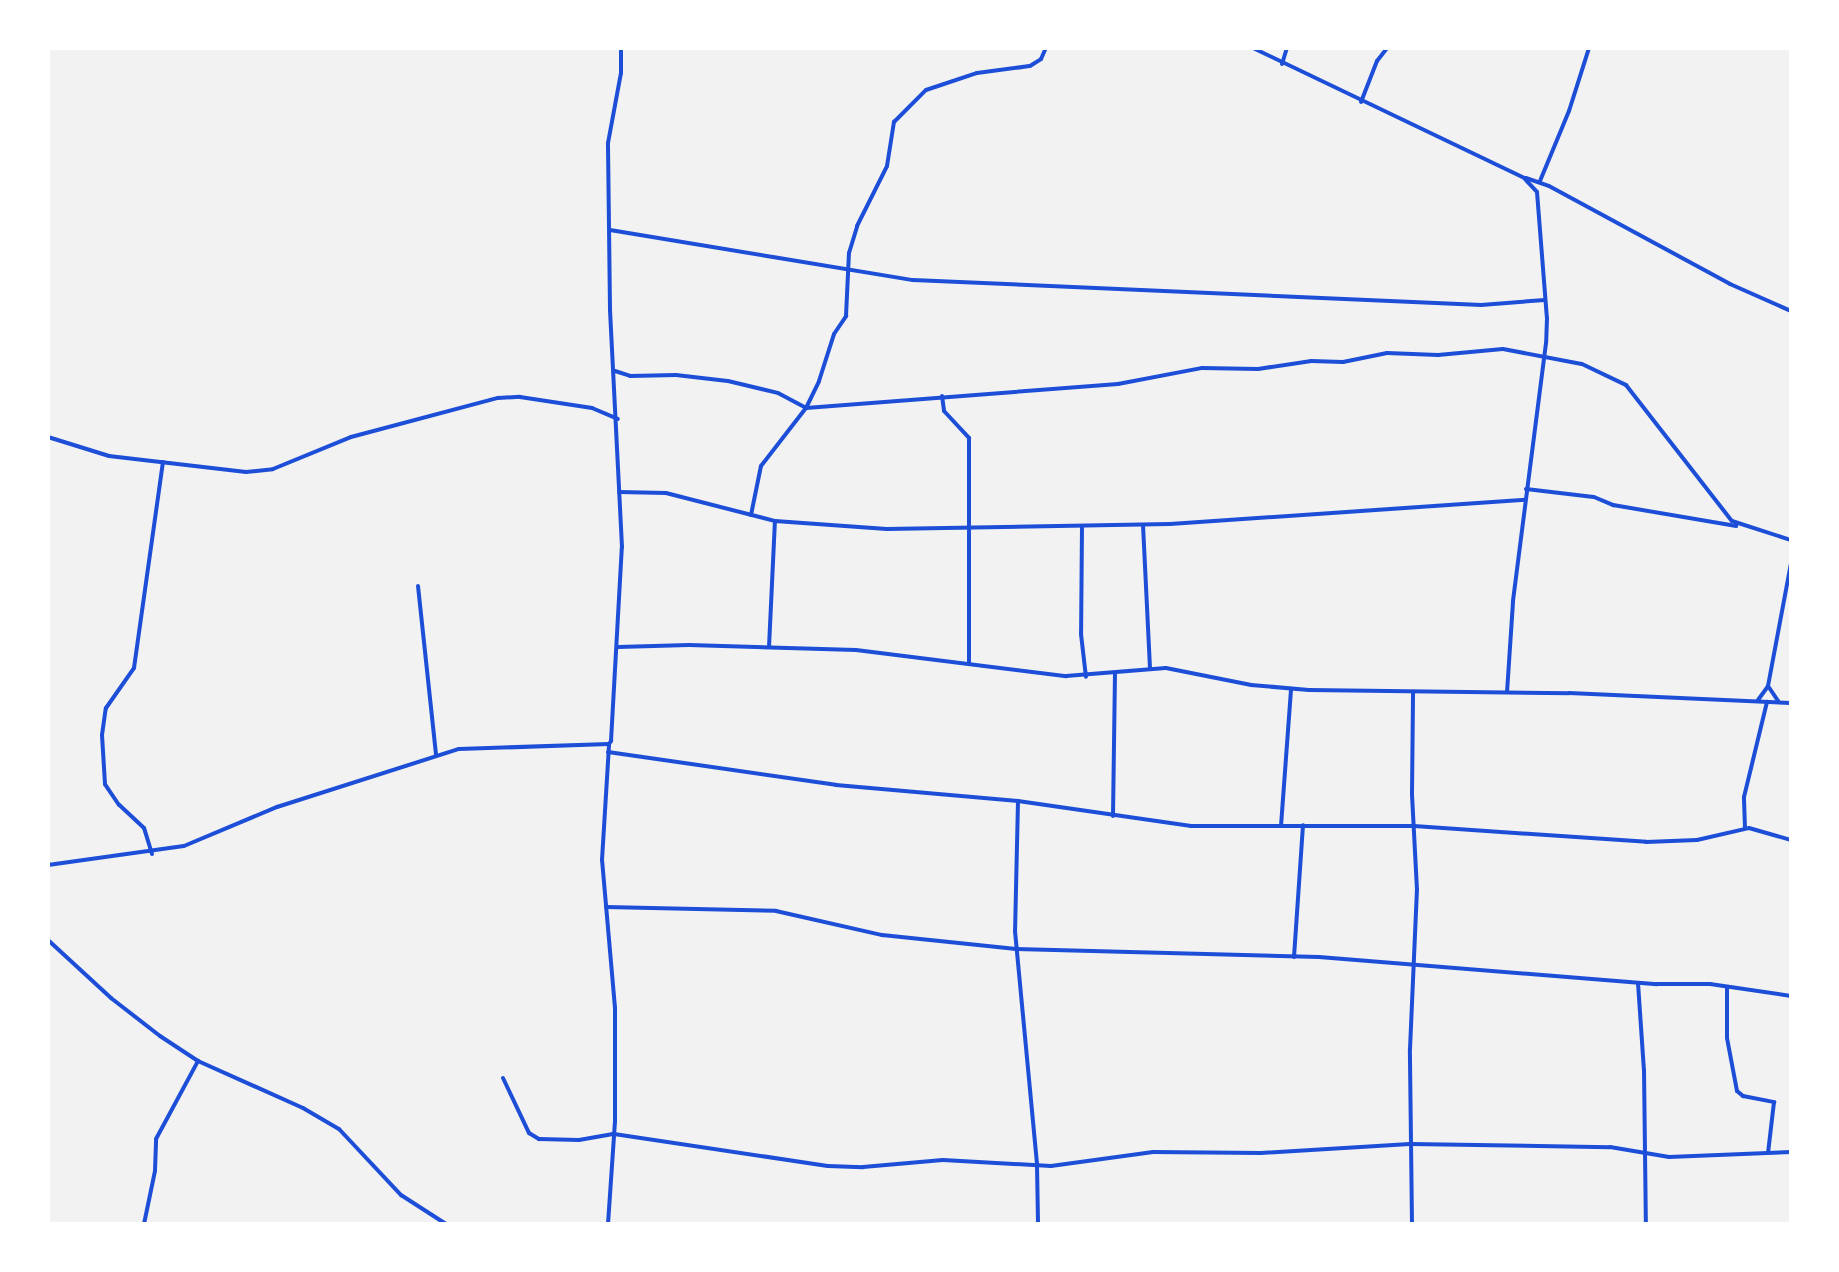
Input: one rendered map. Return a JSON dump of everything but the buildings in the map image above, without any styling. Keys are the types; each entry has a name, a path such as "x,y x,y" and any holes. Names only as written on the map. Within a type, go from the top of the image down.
{"street":[{"path":"608,1224 614,1134 614,982 602,860 608,752 614,734 622,558 618,419 610,309 608,132 619,85 621,48"},
{"path":"751,515 761,466 806,408 834,334 846,316 845,270 857,226 887,166 890,131 915,98 934,86 977,73 1030,66 1041,59 1046,48"},
{"path":"1253,48 1361,102 1524,178 1540,182 1745,292 1791,311"},
{"path":"1282,64 1287,48"},
{"path":"1361,102 1377,61 1387,48"},
{"path":"1540,182 1569,111 1589,48"},
{"path":"1507,692 1526,489 1544,357 1545,300 1538,194 1524,178"},
{"path":"610,230 671,237 913,280 1481,305 1545,300"},
{"path":"615,371 630,376 676,375 728,381 778,393 806,408 1118,384 1202,368 1258,369 1311,361 1343,362 1387,353 1438,355 1503,349 1582,364 1631,389 1703,486 1740,526"},
{"path":"942,396 944,411 969,438 969,663"},
{"path":"48,437 109,456 238,472 273,469 351,437 498,398 520,397 592,408 618,419"},
{"path":"152,854 144,828 119,805 105,784 102,735 106,708 134,668 163,462"},
{"path":"1526,489 1594,497 1613,505 1740,526 1791,540"},
{"path":"619,492 657,491 775,521 846,528 1143,525 1525,500"},
{"path":"769,647 775,521"},
{"path":"1143,525 1150,669"},
{"path":"1082,526 1081,634 1086,677"},
{"path":"1758,700 1768,686 1791,563"},
{"path":"418,586 436,755"},
{"path":"618,647 856,650 969,663 1027,674 1086,677 1150,669 1180,669 1251,685 1291,689 1507,692 1791,703"},
{"path":"1113,816 1115,673"},
{"path":"1768,686 1778,702"},
{"path":"1281,826 1291,689"},
{"path":"1412,1224 1410,1049 1417,964 1413,693"},
{"path":"1745,828 1744,797 1768,701"},
{"path":"48,865 152,854 195,843 277,807 347,787 395,767 436,755 477,747 609,744"},
{"path":"608,752 836,785 1018,801 1191,826 1414,826 1646,842 1697,840 1745,828 1759,829 1791,840"},
{"path":"1018,801 1016,949 1037,1165 1038,1224"},
{"path":"1294,957 1303,825"},
{"path":"606,907 776,911 882,935 1016,949 1417,964 1637,982 1728,986 1791,996"},
{"path":"48,940 111,998 198,1061 303,1108 339,1129 401,1195 446,1224"},
{"path":"1637,982 1642,1023 1646,1224"},
{"path":"1728,986 1727,1038 1738,1093 1774,1102 1768,1153"},
{"path":"144,1224 155,1171 156,1139 198,1061"},
{"path":"503,1078 532,1136 579,1140 614,1134 828,1166 863,1167 943,1160 1085,1164 1153,1152 1261,1153 1410,1144 1610,1147 1646,1155 1703,1157 1791,1152"}]}
